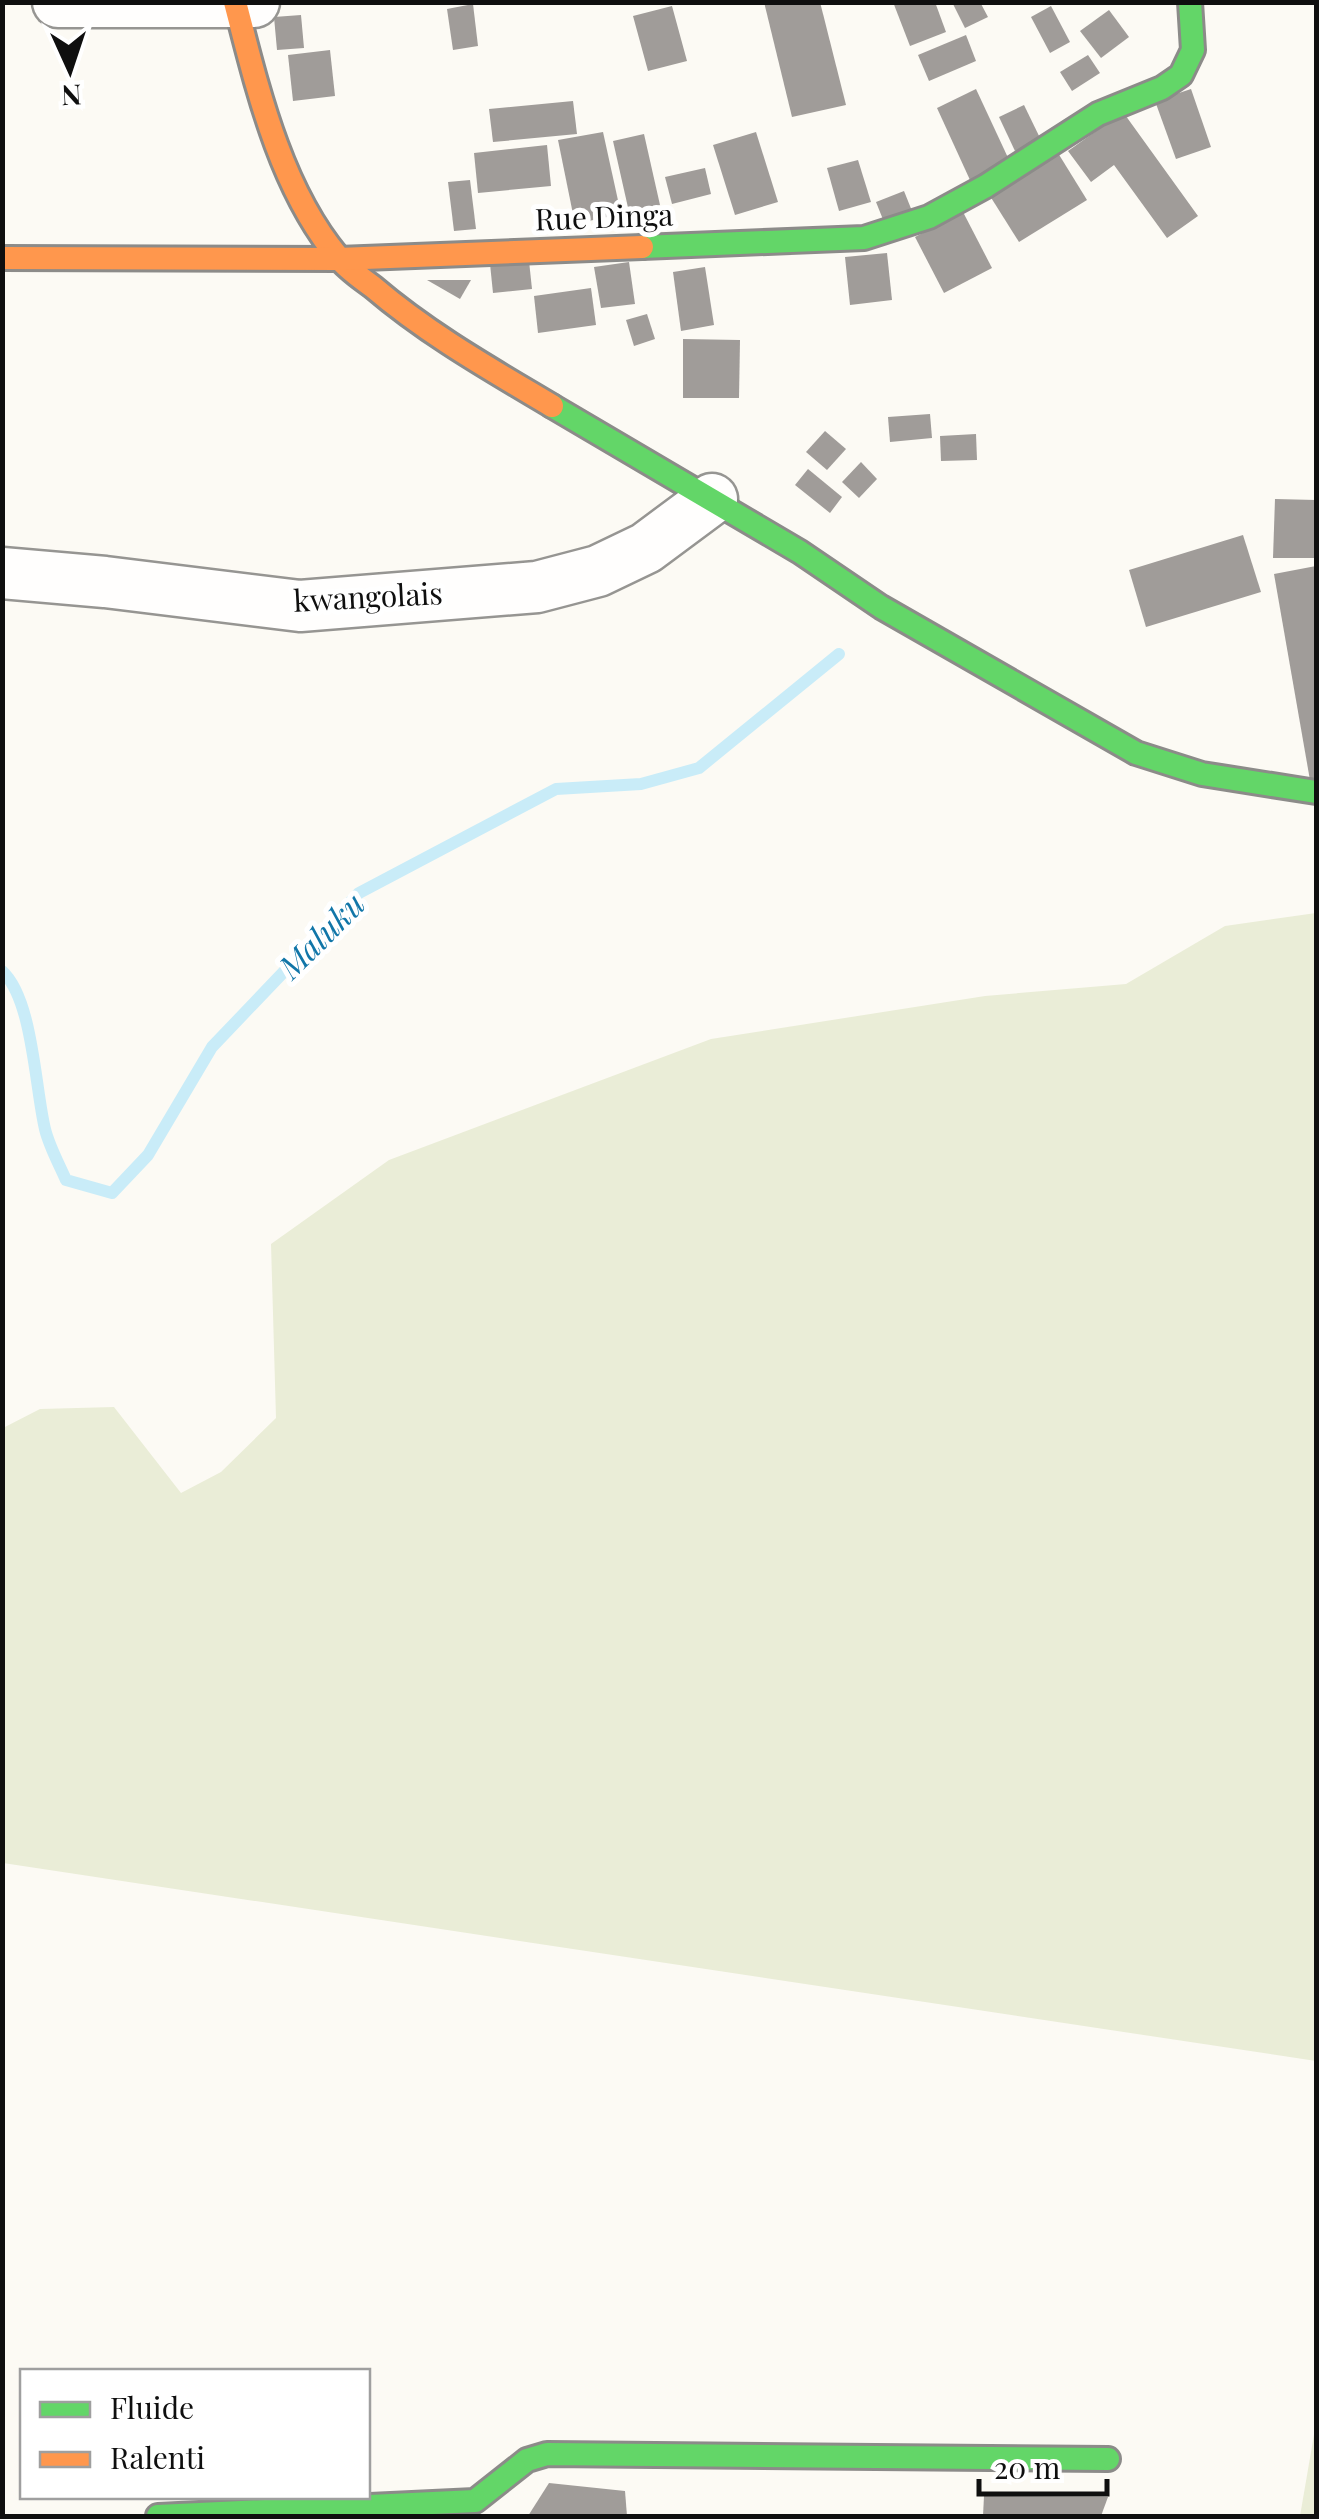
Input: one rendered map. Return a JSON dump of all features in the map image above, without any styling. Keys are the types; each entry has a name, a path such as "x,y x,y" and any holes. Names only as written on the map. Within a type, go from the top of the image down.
{"street":[{"path":"58,2 241,3 263,109 278,152 308,212 339,259 390,302 461,352 712,498 881,606 1154,761 1208,778 1316,792"},
{"name":"Rue Dinga","path":"2,258 339,259 864,238 898,232 962,204 1101,112 1168,84 1182,74 1192,59 1195,30 1190,2"},
{"name":"kwangolais","path":"2,573 300,606 537,587 598,571 646,548 712,498"},
{"path":"158,2516 475,2501 527,2460 547,2454 1108,2459"}],"green space":[{"path":"1316,913 1316,2061 3,1863 3,1428 40,1409 114,1407 181,1493 221,1472 276,1418 271,1244 389,1160 711,1039 985,996 1126,984 1225,926"},
{"path":"1316,2423 1316,2516 1300,2516"}],"building":[{"path":"764,2 820,2 846,105 792,117"},
{"path":"893,2 935,2 946,32 910,46"},
{"path":"952,2 980,2 988,17 965,28"},
{"path":"473,4 478,46 453,50 447,9"},
{"path":"672,6 687,61 648,71 633,16"},
{"path":"1051,6 1070,42 1050,53 1031,17"},
{"path":"1109,10 1129,37 1101,58 1080,31"},
{"path":"301,15 304,48 277,50 274,17"},
{"path":"966,35 976,61 929,81 918,55"},
{"path":"330,50 335,96 293,101 288,55"},
{"path":"1088,55 1100,73 1072,91 1060,72"},
{"path":"976,89 1010,162 970,180 937,108"},
{"path":"1191,89 1211,147 1176,159 1155,101"},
{"path":"573,101 577,134 493,142 489,109"},
{"path":"1024,105 1041,140 1015,151 999,117"},
{"path":"1123,112 1198,216 1167,238 1114,165 1091,182 1068,151"},
{"path":"603,132 621,214 575,224 558,140"},
{"path":"756,132 778,202 735,215 713,145"},
{"path":"644,134 660,205 629,212 613,141"},
{"path":"547,145 551,186 478,193 474,153"},
{"path":"1058,153 1087,200 1019,242 990,196"},
{"path":"858,160 871,202 839,211 827,168"},
{"path":"705,168 711,194 672,204 665,177"},
{"path":"470,180 476,229 454,231 448,182"},
{"path":"904,191 914,216 886,227 876,202"},
{"path":"963,212 992,268 944,293 915,237"},
{"path":"887,253 892,300 850,305 845,257"},
{"path":"529,261 532,289 493,293 490,264"},
{"path":"629,262 635,304 601,308 594,267"},
{"path":"705,267 714,325 681,331 673,272"},
{"path":"427,280 471,280 460,299"},
{"path":"591,288 596,325 538,333 534,296"},
{"path":"647,314 655,339 634,346 626,320"},
{"path":"683,339 740,340 739,398 683,398"},
{"path":"930,414 932,438 890,442 888,417"},
{"path":"825,431 846,449 827,470 806,452"},
{"path":"976,434 977,460 941,461 940,436"},
{"path":"861,462 877,479 859,498 842,482"},
{"path":"808,469 842,497 830,513 795,485"},
{"path":"1275,499 1316,500 1316,558 1273,558"},
{"path":"1243,535 1261,592 1146,627 1129,570"},
{"path":"1316,566 1316,786 1311,786 1274,574"},
{"path":"549,2483 625,2491 627,2516 528,2516"},
{"path":"984,2496 1108,2497 1101,2516 983,2516"}],"waterway":[{"name":"Maluku","path":"2,971 12,984 27,1022 45,1129 66,1180 112,1193 148,1155 212,1047 359,893 556,789 641,784 699,768 839,654"}],"traffic: fast":[{"path":"642,247 864,238 929,217 986,186 1098,114 1162,88 1181,75 1193,50 1190,2"},
{"path":"552,406 800,552 881,607 1136,753 1202,774 1316,792"},
{"path":"158,2516 475,2501 527,2460 547,2454 1108,2459"}],"traffic: slow":[{"path":"235,2 273,136 301,200 338,257 437,336 552,406"},
{"path":"2,258 339,259 642,247"}]}
